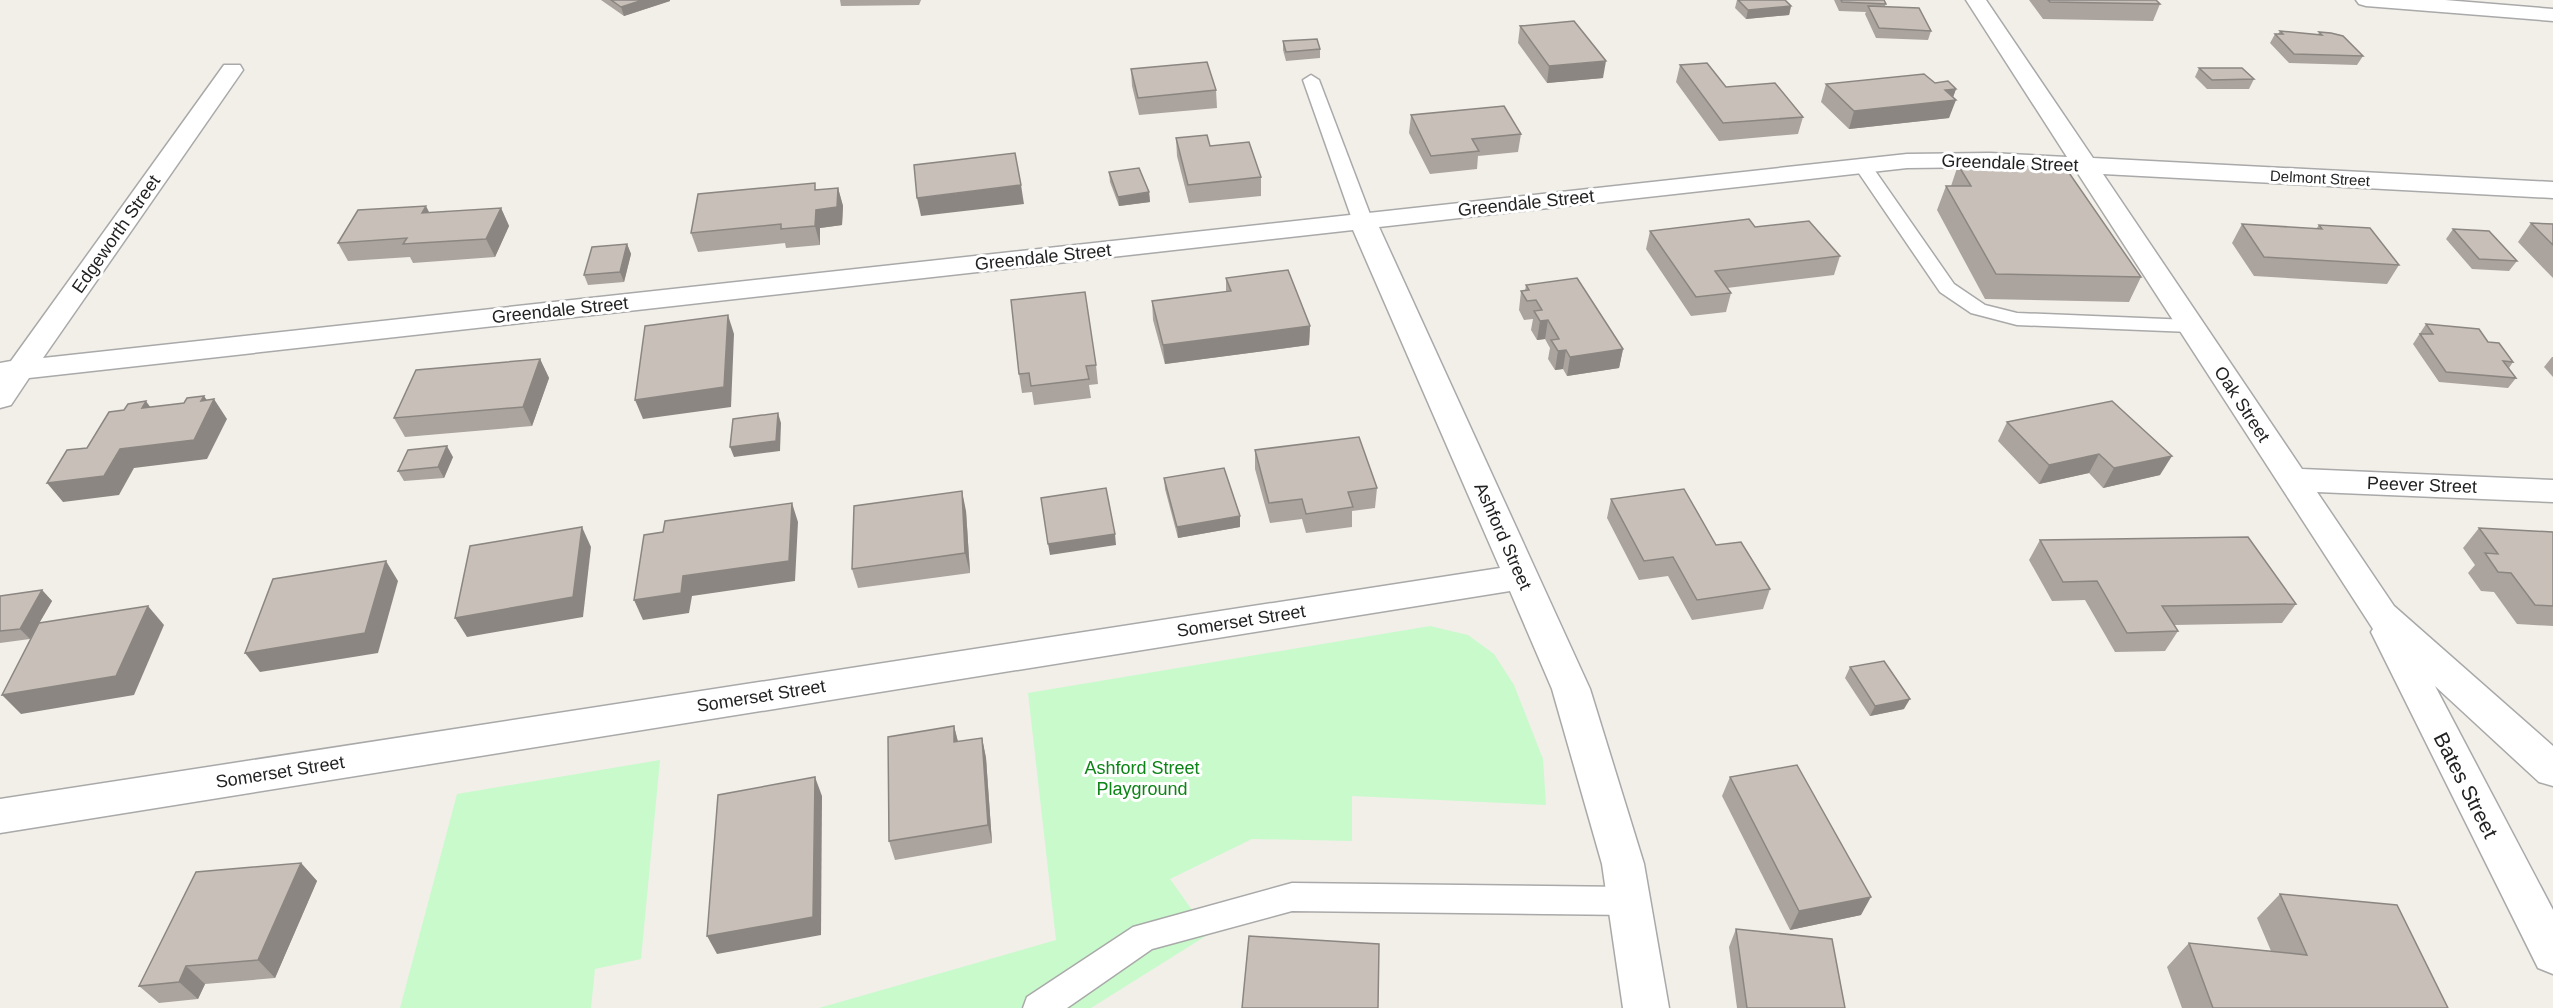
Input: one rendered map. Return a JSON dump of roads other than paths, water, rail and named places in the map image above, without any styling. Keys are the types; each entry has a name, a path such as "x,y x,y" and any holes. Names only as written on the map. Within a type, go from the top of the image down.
{"street":[{"name":"Oak Street","path":"1976,0 2381,615 2553,770"},
{"path":"2366,0 2454,4 2548,18"},
{"name":"Edgeworth Street","path":"0,399 10,371 232,70"},
{"name":"Greendale Street","path":"10,371 1907,161 1990,160 2087,166"},
{"name":"Delmont Street","path":"2087,166 2553,190"},
{"name":"Ashford Street","path":"1363,222 1571,689 1623,864 1646,1008"},
{"name":"Peever Street","path":"2292,480 2553,491"},
{"name":"Somerset Street","path":"0,816 1521,577"},
{"name":"Bates Street","path":"2381,615 2553,954"}],"lane":[{"name":"Ashford Street","path":"1311,80 1363,222"},
{"path":"1863,166 1947,288 1978,309 2017,319 2190,326"},
{"path":"1039,1008 1143,937 1292,897 1629,902"}],"park label":[{"name":"Ashford Street Playground","path":"1142,778"}]}
